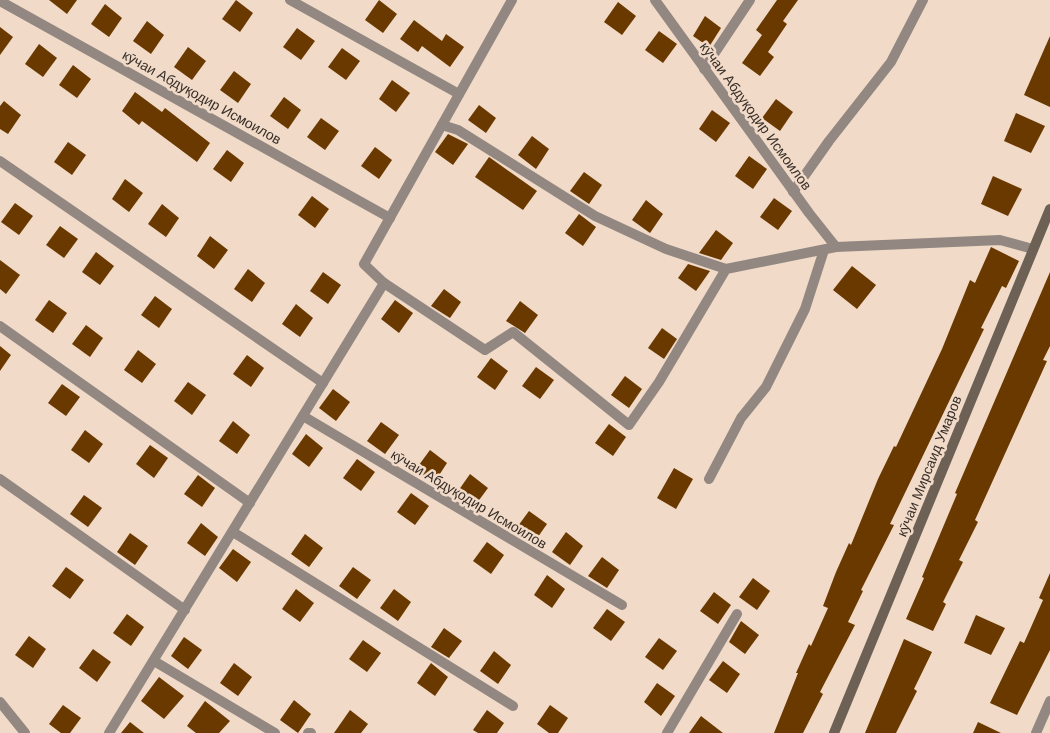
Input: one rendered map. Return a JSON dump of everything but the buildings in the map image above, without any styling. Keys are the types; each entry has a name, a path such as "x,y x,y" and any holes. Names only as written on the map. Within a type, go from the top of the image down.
{"street":[{"path":"290,0 459,94"},
{"path":"512,0 364,264 384,283 484,350 514,332 629,425 659,382 726,269"},
{"name":"кӯчаи Абдуқодир Исмоилов","path":"655,0 836,247"},
{"path":"704,69 750,0"},
{"path":"794,192 829,141 891,62 923,0"},
{"name":"кӯчаи Абдуқодир Исмоилов","path":"0,1 390,218"},
{"path":"442,125 458,130 595,216 666,249 726,269 836,247 1000,240 1034,249"},
{"path":"0,161 323,384"},
{"name":"кӯчаи Мирсаид Умаров","path":"834,733 1050,209"},
{"path":"709,479 741,418 766,387 801,318 824,250"},
{"path":"108,733 154,661 384,283"},
{"path":"0,326 250,504"},
{"name":"кӯчаи Абдуқодир Исмоилов","path":"303,416 622,605"},
{"path":"0,479 185,610"},
{"path":"232,532 513,706"},
{"path":"667,733 737,614"},
{"path":"154,661 275,733"},
{"path":"0,702 26,733"},
{"path":"1036,733 1050,702"}]}
